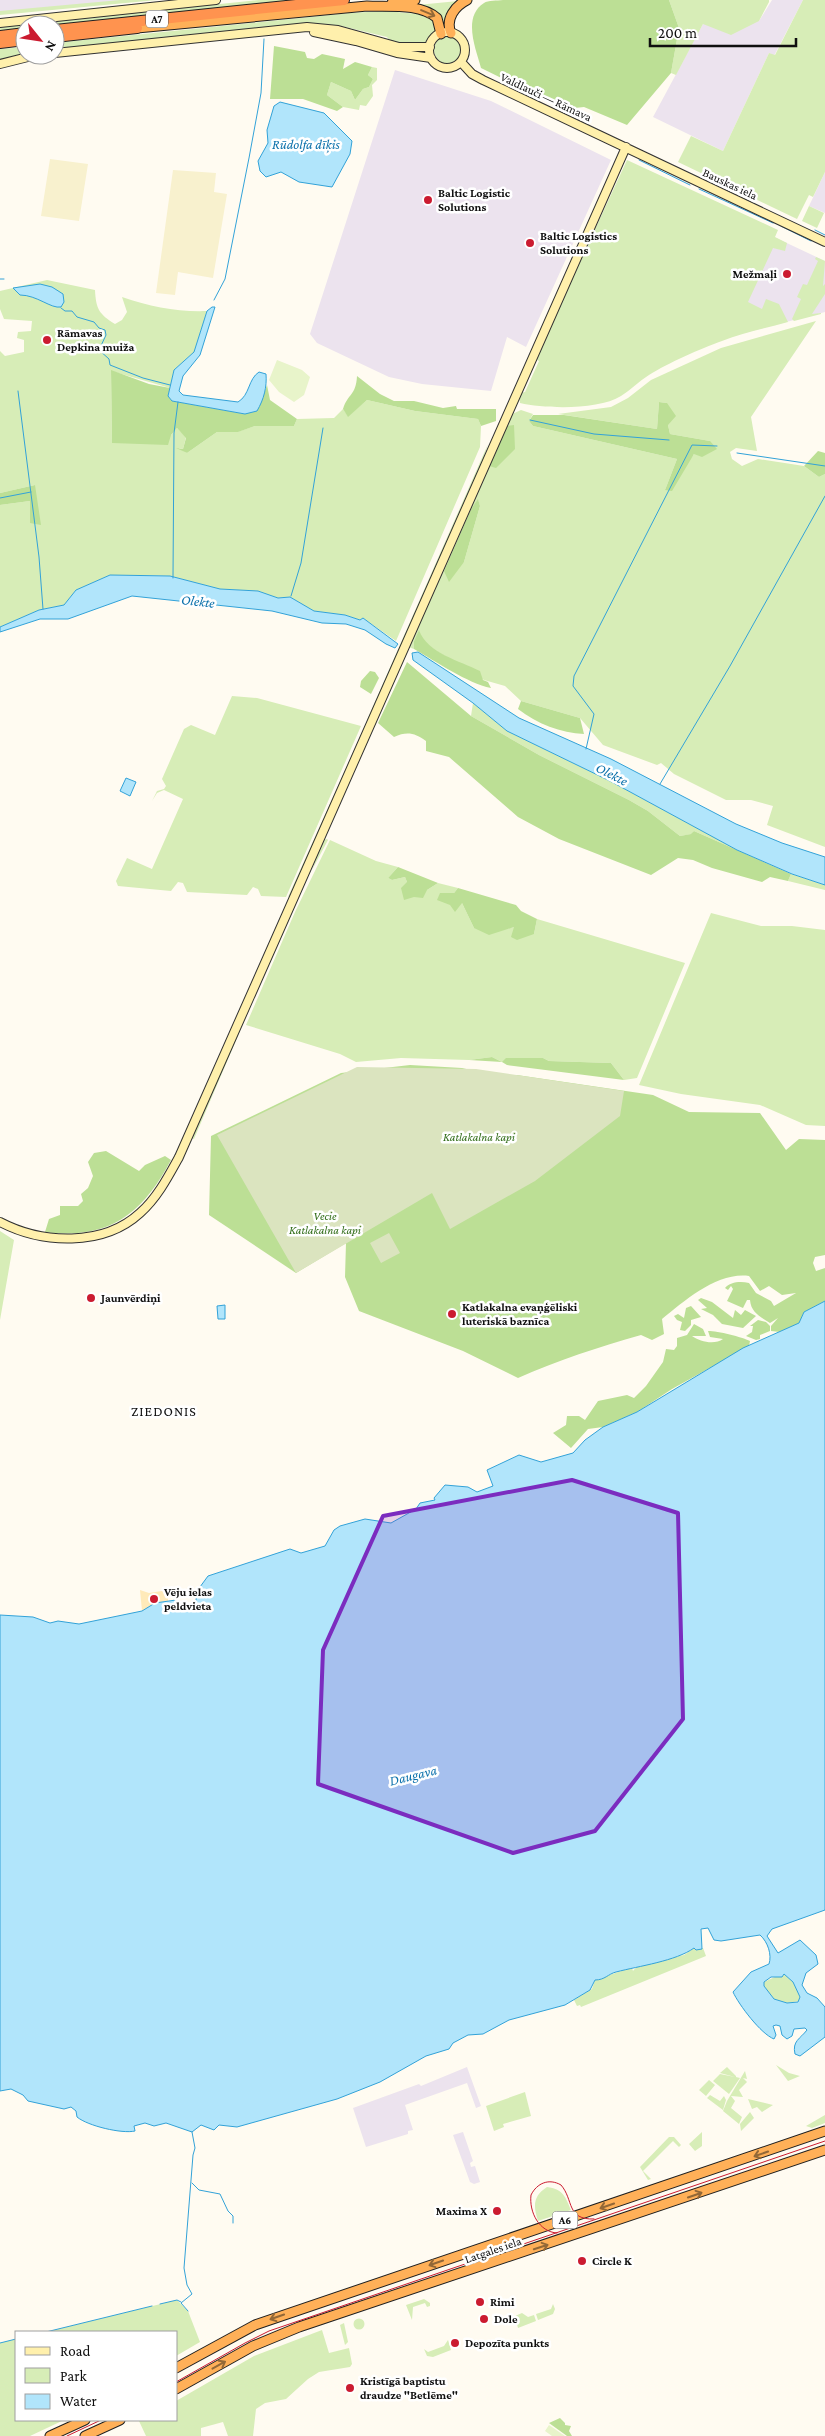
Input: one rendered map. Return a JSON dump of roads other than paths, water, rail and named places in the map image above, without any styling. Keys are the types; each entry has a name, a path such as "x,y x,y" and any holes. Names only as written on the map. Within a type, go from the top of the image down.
{"highway":[{"name":"A7","path":"65,29 344,0"},
{"name":"A7","path":"65,36 415,0"},
{"path":"452,33 449,26 452,12 467,0"},
{"path":"367,6 397,7 427,12 437,18 441,34"},
{"path":"0,36 15,34"},
{"path":"0,43 15,41"},
{"name":"Latgales iela","path":"178,2367 254,2325 825,2131"},
{"name":"Latgales iela","path":"178,2388 262,2342 299,2327 396,2296 825,2150"},
{"path":"390,2279 396,2296"},
{"path":"50,2436 82,2421"},
{"path":"85,2436 118,2421"}],"main road":[{"path":"0,23 216,0"},
{"path":"65,52 294,28 332,29 399,47 430,47"},
{"path":"294,28 344,38 397,53 431,58"},
{"path":"452,33 460,38 464,44 465,52 461,62 446,68 436,64 431,58 430,47 433,40 441,34 452,33"},
{"path":"0,64 15,60"},
{"name":"Valdlauči — Rāmava","path":"461,62 472,74 483,80 626,147"},
{"path":"0,1222 31,1234 57,1239 83,1237 108,1232 124,1225 141,1213 165,1183 179,1157 319,843 534,350 626,147"},
{"name":"Bauskas iela","path":"626,147 825,242"}],"water":[{"name":"Rūdolfa dīķis","path":"280,102 324,113 352,141 350,154 332,187 299,182 281,172 266,177 260,171 258,161 268,143 267,130 274,106"},
{"path":"40,284 52,287 63,294 64,302 61,307 20,295 13,288"},
{"path":"215,307 200,355 183,376 179,391 183,395 238,402 245,395 255,375 259,372 266,374 266,384 257,411 245,414 172,401 168,396 174,370 194,352 207,311"},
{"name":"Olekte","path":"110,575 170,576 220,589 258,591 278,598 290,597 314,611 345,615 360,620 363,618 398,644 395,648 365,630 346,624 322,623 272,611 132,596 68,619 40,619 0,632 0,627 39,610 64,605 76,590"},
{"name":"Olekte","path":"418,652 519,718 611,759 736,824 782,843 825,857 825,885 792,874 737,850 610,781 507,731 473,703 413,660 412,653"},
{"path":"126,778 136,782 130,796 120,791"},
{"name":"Daugava","path":"825,1301 825,1910 772,1929 767,1936 778,1953 800,1940 816,1955 818,1964 806,1973 802,1985 807,1993 817,1998 825,2007 825,2037 800,2056 795,2054 794,2050 797,2040 807,2030 805,2028 794,2029 792,2036 787,2039 782,2035 780,2026 773,2026 776,2035 774,2039 763,2031 745,2011 733,1992 751,1972 769,1964 770,1953 767,1945 760,1935 721,1941 714,1940 708,1928 701,1929 702,1949 696,1950 694,1948 667,1960 616,1972 595,1980 590,1990 565,2005 509,2020 483,2034 468,2035 453,2043 449,2049 426,2056 380,2082 337,2099 237,2127 219,2125 214,2130 201,2125 192,2132 166,2123 154,2126 145,2123 134,2126 135,2131 114,2130 82,2120 77,2117 76,2111 71,2107 64,2109 28,2101 23,2095 11,2089 0,2091 0,1615 33,1617 50,1623 58,1621 79,1624 142,1611 155,1603 176,1600 187,1608 195,1608 197,1591 208,1576 290,1549 301,1553 325,1546 334,1530 340,1526 365,1519 391,1523 416,1509 420,1503 435,1500 434,1498 445,1485 468,1487 477,1492 493,1486 487,1470 519,1455 541,1462 573,1453 585,1440 603,1427 637,1412 743,1348 799,1323 804,1312","holes":["784,1974 793,1982 800,1997 798,2002 787,2003 774,1999 764,1986 764,1982 771,1977 782,1977"]},
{"path":"225,1305 225,1319 218,1319 217,1306"}],"waterway":[{"path":"214,300 225,279 249,158 261,93 264,39"},
{"path":"639,160 690,185"},
{"path":"699,189 773,223"},
{"path":"781,226 811,241"},
{"path":"815,230 825,235"},
{"path":"61,308 65,311 72,311 77,317 94,322 99,328 105,330 106,335 99,350 109,359 110,365 143,378 170,385"},
{"path":"18,391 39,557 43,609"},
{"path":"173,578 174,433 178,402"},
{"path":"530,420 594,434 669,440"},
{"path":"291,596 301,563 323,428"},
{"path":"586,749 594,714 573,686 574,676 692,445 717,446"},
{"path":"737,453 825,466"},
{"path":"0,498 31,492"},
{"path":"660,784 730,666 825,496"},
{"path":"188,2311 181,2303 192,2294 187,2285 184,2268 195,2148 192,2132"},
{"path":"192,2183 199,2190 220,2194 228,2211 233,2216 233,2223"},
{"path":"160,2304 177,2300 181,2302"},
{"path":"50,2331 152,2306"},
{"path":"0,2343 15,2339"}],"tram line":[{"path":"178,2381 269,2331 825,2141"},
{"path":"557,2233 551,2232 540,2225 532,2208 531,2195 537,2187 544,2183 552,2182 561,2185 575,2213 585,2218 594,2219"},
{"path":"67,2436 99,2421"}],"place":[{"name":"Baltic Logistic Solutions","path":"428,200"},
{"name":"Baltic Logistics Solutions","path":"530,243"},
{"name":"Mežmaļi","path":"787,274"},
{"name":"Rāmavas Depkina muiža","path":"47,340"},
{"name":"Jaunvērdiņi","path":"91,1298"},
{"name":"Katlakalna evaņģēliski luteriskā baznīca","path":"452,1314"},
{"name":"Vēju ielas peldvieta","path":"154,1599"},
{"name":"Maxima X","path":"497,2211"},
{"name":"Circle K","path":"582,2261"},
{"name":"Rimi","path":"480,2302"},
{"name":"Dole","path":"484,2319"},
{"name":"Depozīta punkts","path":"455,2343"},
{"name":"Kristīgā baptistu draudze \"Betlēme\"","path":"350,2388"}],"district":[{"name":"ZIEDONIS","path":"164,1411"}],"park label":[{"name":"Katlakalna kapi","path":"479,1137"},
{"name":"Vecie Katlakalna kapi","path":"325,1223"}]}
